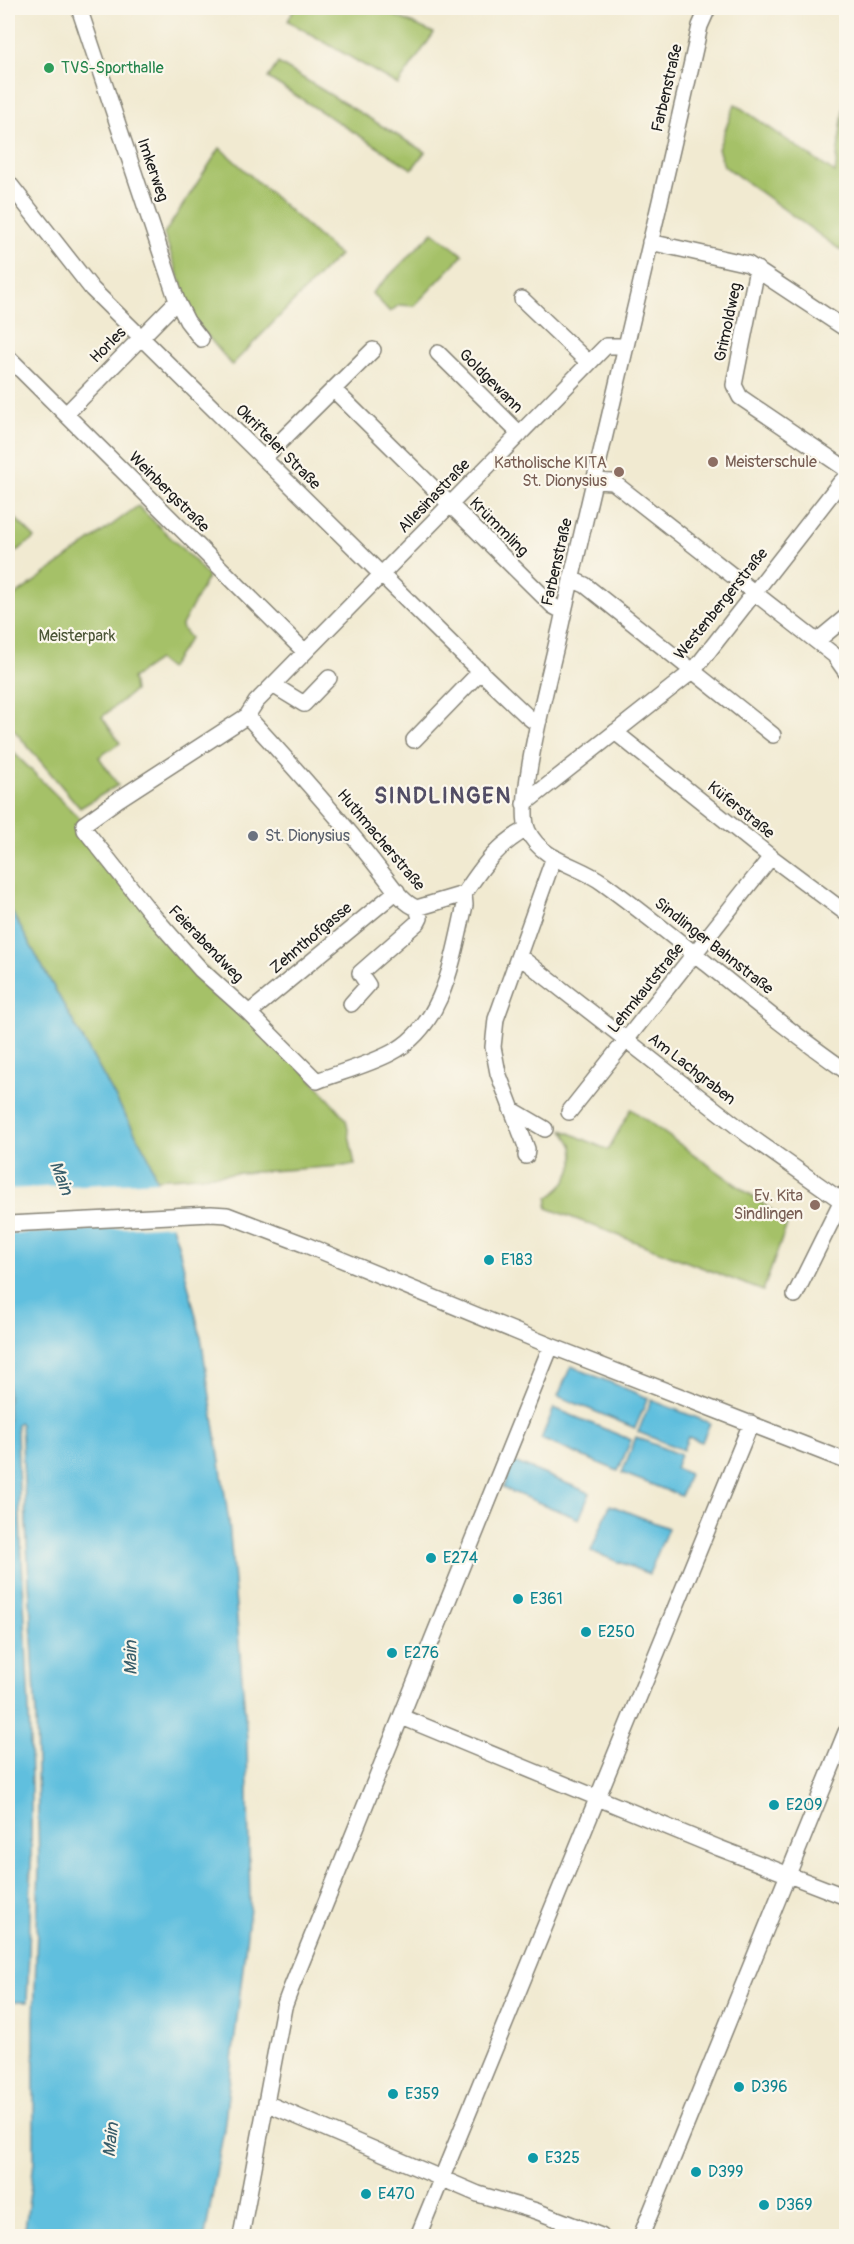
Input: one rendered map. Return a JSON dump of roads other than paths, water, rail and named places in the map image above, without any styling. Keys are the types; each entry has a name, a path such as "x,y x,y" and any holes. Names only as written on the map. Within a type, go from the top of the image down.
{"street":[{"name":"Imkerweg","path":"79,8 177,301 186,321 201,339"},
{"name":"Farbenstraße","path":"527,829 524,804 539,721 700,26 708,8"},
{"name":"Okrifteler Straße","path":"8,182 80,276 526,715 532,720 539,721"},
{"path":"650,242 748,264 846,329"},
{"name":"Grimoldweg","path":"758,269 734,385 740,397 846,469"},
{"path":"522,299 589,363"},
{"name":"Horles","path":"66,414 177,301"},
{"name":"Allesinastraße","path":"86,822 248,716 255,702 606,346 626,346"},
{"path":"264,458 373,350"},
{"name":"Goldgewann","path":"438,353 520,434"},
{"name":"Weinbergstraße","path":"8,357 305,652"},
{"name":"Krümmling","path":"334,390 553,606 564,612"},
{"name":"Westenbergerstraße","path":"524,804 693,670 846,477"},
{"path":"594,481 613,482 817,641 834,655 846,672"},
{"path":"571,579 585,585 773,735"},
{"path":"817,641 846,617"},
{"path":"414,740 481,671"},
{"path":"273,685 304,704 329,678"},
{"name":"Huthmacherstraße","path":"248,716 342,821 397,891 412,906 417,908 464,894"},
{"name":"Küferstraße","path":"615,732 846,914"},
{"name":"Feierabendweg","path":"86,822 85,830 162,926 201,970 249,1013 317,1081 391,1053 404,1045 426,1022 443,993 465,905 464,894"},
{"path":"464,894 483,865 500,847 527,829 538,845 554,857 496,1019 493,1047 498,1073 526,1149 526,1156"},
{"name":"Sindlinger Bahnstraße","path":"554,857 602,882 846,1071"},
{"name":"Lehmkautstraße","path":"569,1112 771,857"},
{"name":"Zehnthofgasse","path":"249,1013 397,891"},
{"path":"351,1004 368,985 360,973 418,922 420,918 417,908"},
{"name":"Am Lachgraben","path":"519,956 748,1135 845,1199"},
{"path":"512,1109 545,1129"},
{"path":"795,1295 845,1199"},
{"path":"8,1224 227,1215 551,1346 846,1461"},
{"path":"241,2236 284,2007 551,1346"},
{"path":"418,2236 751,1423"},
{"path":"402,1717 719,1848 846,1897"},
{"path":"641,2236 846,1732"},
{"path":"266,2103 478,2194 536,2211 600,2236"}],"water":[{"name":"Main","path":"8,905 149,1158 178,1244 201,1337 229,1522 247,1739 250,1908 224,2129 205,2236 24,2236 34,2162 34,2019 39,1868 36,1716 21,1424 19,1422 17,1424 18,1470 29,1700 31,1897 27,2002 8,2002"},
{"path":"571,1366 648,1398 635,1428 558,1396"},
{"path":"651,1400 710,1423 702,1442 688,1437 683,1450 638,1432"},
{"path":"554,1408 631,1440 618,1471 541,1439"},
{"path":"636,1437 680,1455 675,1468 689,1474 681,1496 622,1473"},
{"path":"514,1462 590,1493 579,1519 503,1488"},
{"path":"610,1505 668,1528 649,1574 591,1551"}],"place":[{"name":"TVS-Sporthalle","path":"49,68"},
{"name":"Meisterschule","path":"713,462"},
{"name":"Katholische KITA St. Dionysius","path":"619,472"},
{"name":"St. Dionysius","path":"253,836"},
{"name":"Ev. Kita Sindlingen","path":"815,1205"},
{"name":"E183","path":"489,1260"},
{"name":"E274","path":"431,1558"},
{"name":"E361","path":"518,1599"},
{"name":"E250","path":"586,1632"},
{"name":"E276","path":"392,1653"},
{"name":"E209","path":"774,1805"},
{"name":"D396","path":"739,2087"},
{"name":"E359","path":"393,2094"},
{"name":"E325","path":"533,2158"},
{"name":"D399","path":"696,2172"},
{"name":"E470","path":"366,2194"},
{"name":"D369","path":"764,2205"}],"district":[{"name":"SINDLINGEN","path":"443,796"}],"park label":[{"name":"Meisterpark","path":"77,636"}]}
